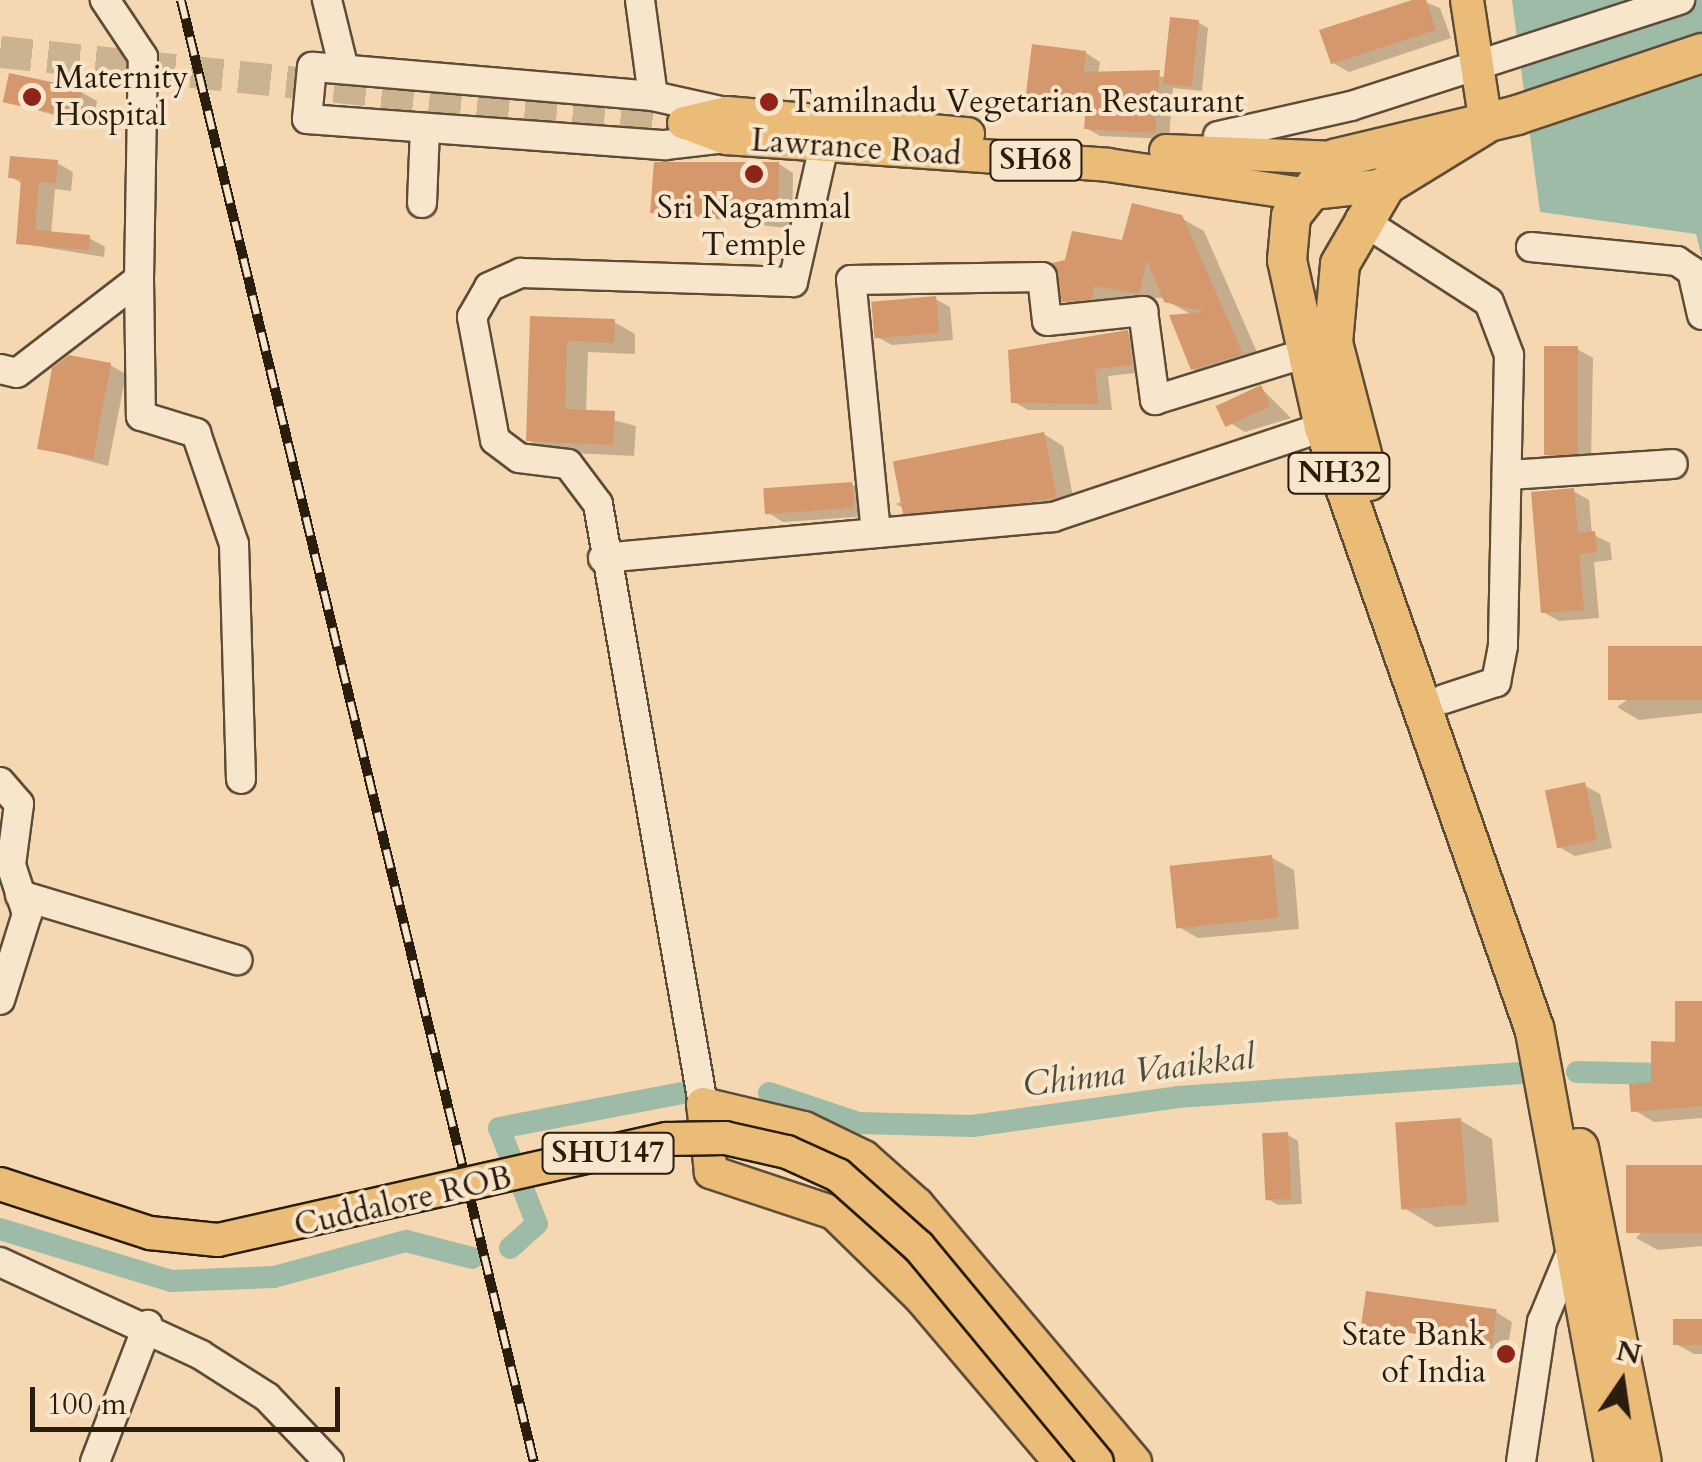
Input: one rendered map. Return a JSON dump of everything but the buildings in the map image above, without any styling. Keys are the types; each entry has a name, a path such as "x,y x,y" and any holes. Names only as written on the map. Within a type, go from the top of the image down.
{"highway":[{"name":"NH32","path":"1614,1462 1571,1252 1534,1028 1324,427 1288,260 1304,194 1336,158 1501,119 1702,54"},
{"name":"NH32","path":"1501,119 1386,185 1360,219 1340,264 1333,343 1356,443 1555,1035 1642,1462"}],"main road":[{"path":"1468,0 1474,68 1501,119"},
{"name":"Lawrance Road","path":"680,122 1216,156 1336,158"},
{"name":"Lawrance Road","path":"726,126 824,146 1108,165 1304,194 1386,185"},
{"path":"1060,1462 920,1297 834,1213 711,1172 702,1104 804,1128 864,1156 917,1204 1134,1462"},
{"name":"Cuddalore ROB","path":"0,1184 150,1233 218,1240 667,1139 725,1138 787,1152 838,1175 919,1247 1097,1462"}],"street":[{"path":"327,0 344,69"},
{"path":"640,0 653,96"},
{"path":"1218,136 1509,58 1680,0"},
{"path":"109,7 143,57 141,416 196,433 234,544 241,778"},
{"path":"312,67 653,96 726,126 665,145 306,119 312,67"},
{"path":"422,203 425,128"},
{"path":"702,1104 603,558 598,504 585,480 568,464 518,458 496,440 471,335 478,301 521,274 793,282 824,146"},
{"path":"1360,219 1489,302 1502,322 1508,476 1496,682 1444,699"},
{"path":"1531,247 1677,260 1692,272 1702,315"},
{"path":"876,533 851,280 1042,277 1047,322 1144,311 1155,400 1306,353"},
{"path":"0,369 17,373 139,279"},
{"path":"603,558 1053,517 1324,427"},
{"path":"1508,476 1673,464"},
{"path":"0,782 19,804 10,865 20,894 24,933 0,1000"},
{"path":"20,894 237,960"},
{"path":"1521,1462 1542,1322 1571,1252"},
{"path":"1,1265 148,1325 267,1398 329,1462"},
{"path":"95,1462 148,1325"}],"shaded area":[{"path":"1512,0 1702,0 1702,258 1696,234 1540,212"}],"waterway":[{"name":"Chinna Vaaikkal","path":"1577,1072 1702,1075"},
{"name":"Chinna Vaaikkal","path":"769,1093 858,1123 972,1126 1178,1097 1521,1073"},
{"name":"Chinna Vaaikkal","path":"510,1248 537,1224 499,1128 682,1093"},
{"name":"Chinna Vaaikkal","path":"0,1229 171,1281 274,1277 406,1241 472,1258"}],"tunnel":[{"path":"0,52 674,122"}],"railway":[{"path":"181,0 534,1462"}],"place":[{"name":"Maternity Hospital","path":"32,97"},
{"name":"Tamilnadu Vegetarian Restaurant","path":"769,102"},
{"name":"Sri Nagammal Temple","path":"754,174"},
{"name":"State Bank of India","path":"1506,1354"}]}
